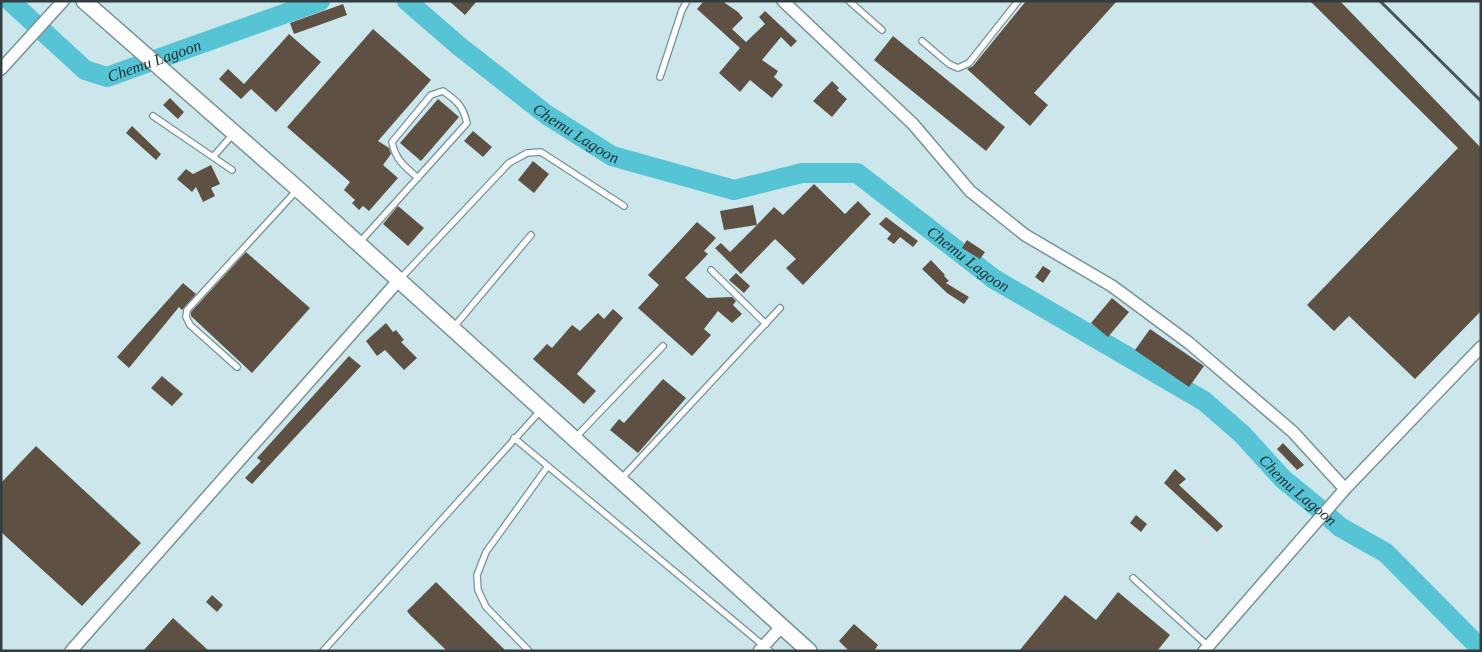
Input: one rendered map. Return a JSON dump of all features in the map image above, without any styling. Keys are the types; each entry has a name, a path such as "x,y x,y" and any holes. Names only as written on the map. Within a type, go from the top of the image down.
{"street":[{"path":"1,69 63,1"},
{"path":"84,1 298,190 809,651"},
{"path":"786,2 913,124 970,191 1025,235 1112,286 1189,343 1292,432 1345,489"},
{"path":"71,651 398,281"},
{"path":"1206,648 1345,489 1481,347"},
{"path":"764,649 782,626"}],"lane":[{"path":"660,77 682,10 688,1"},
{"path":"849,1 882,30"},
{"path":"922,41 948,64 958,68 969,63 1018,1"},
{"path":"357,245 418,178 467,123 464,109 457,100 443,91 431,95 392,142 394,153 403,166 418,178"},
{"path":"153,116 232,170"},
{"path":"213,157 234,133"},
{"path":"398,281 509,163 527,153 541,152 624,206"},
{"path":"237,367 190,325 186,318 187,310 298,190"},
{"path":"452,330 531,235"},
{"path":"711,270 766,324"},
{"path":"620,481 780,308"},
{"path":"574,439 662,346"},
{"path":"323,651 541,410"},
{"path":"514,438 764,649"},
{"path":"529,651 486,607 478,590 477,575 486,552 548,466"},
{"path":"1132,578 1206,648"}],"building":[{"path":"449,1 477,1 465,15"},
{"path":"704,1 722,1 738,12 743,18 732,29 746,42 765,24 759,17 765,11 797,41 791,47 781,37 762,60 778,71 774,77 783,85 772,98 750,80 740,92 719,73 740,48 697,9"},
{"path":"1026,1 1117,1 1034,93 1048,105 1030,126 967,69 973,66"},
{"path":"1310,1 1340,1 1481,148 1481,311 1415,379 1349,316 1334,331 1307,305 1458,148"},
{"path":"343,4 347,15 294,34 290,23"},
{"path":"373,29 431,80 378,141 389,148 391,154 383,165 398,178 369,211 363,206 359,210 352,203 355,200 344,190 350,182 287,127"},
{"path":"289,34 321,62 276,112 251,89 241,99 219,79 228,69 244,84"},
{"path":"893,36 1005,127 986,151 874,60"},
{"path":"832,81 839,88 837,90 847,99 832,117 813,101"},
{"path":"170,98 184,112 178,119 163,105"},
{"path":"438,99 459,117 421,161 400,143"},
{"path":"132,126 161,154 156,160 126,133"},
{"path":"473,131 492,147 483,157 464,141"},
{"path":"533,161 549,174 534,193 518,180"},
{"path":"211,165 220,184 211,188 215,196 203,202 196,187 192,192 177,179 186,169 193,174"},
{"path":"814,184 845,214 858,201 871,214 803,285 786,268 796,259 775,239 741,274 715,248 721,243 730,252 774,207 783,215"},
{"path":"753,205 757,225 724,230 720,211"},
{"path":"398,206 424,228 408,246 383,224"},
{"path":"886,217 918,241 913,247 900,237 894,244 887,239 891,234 879,224"},
{"path":"697,222 716,238 704,251 708,254 685,278 707,298 732,297 736,301 733,305 742,314 732,323 718,311 704,329 711,335 692,356 638,308 659,285 648,275"},
{"path":"967,240 985,252 980,259 962,248"},
{"path":"246,252 310,308 252,373 191,316 191,312"},
{"path":"931,260 949,281 946,283 969,297 964,304 947,293 922,269"},
{"path":"1043,266 1051,271 1043,283 1035,277"},
{"path":"736,273 750,286 744,293 729,280"},
{"path":"183,283 196,294 182,310 179,307 129,368 117,357"},
{"path":"1112,298 1129,312 1108,337 1091,323"},
{"path":"613,309 623,318 577,374 596,391 584,404 533,359 547,344 552,348 572,325 580,331 598,313 604,319"},
{"path":"386,323 393,332 396,330 404,340 401,342 417,358 404,370 385,350 377,356 366,341"},
{"path":"1150,329 1204,366 1189,387 1135,350"},
{"path":"349,356 361,366 252,484 245,478 261,461 257,458"},
{"path":"162,376 183,394 172,406 151,388"},
{"path":"663,379 686,398 638,453 610,430 619,419 624,423"},
{"path":"1283,443 1304,465 1297,470 1277,449"},
{"path":"36,446 141,543 82,606 1,532 1,483"},
{"path":"1175,469 1186,479 1179,485 1223,526 1217,532 1164,483"},
{"path":"1136,515 1147,524 1141,532 1130,523"},
{"path":"436,582 506,651 447,651 410,615 407,611"},
{"path":"1118,592 1170,635 1157,651 1019,651 1065,595 1096,620"},
{"path":"212,595 223,605 217,612 206,602"},
{"path":"173,618 209,651 143,651"},
{"path":"854,624 878,645 874,651 849,651 839,641"}],"waterway":[{"name":"Chemu Lagoon","path":"10,1 85,70 107,77 320,1"},
{"name":"Chemu Lagoon","path":"407,1 459,46 547,115 612,156 734,190 802,173 857,173 994,279 1204,401 1242,434 1283,479 1340,527 1386,553 1481,649"}],"railway":[{"path":"1380,1 1481,101"}]}
